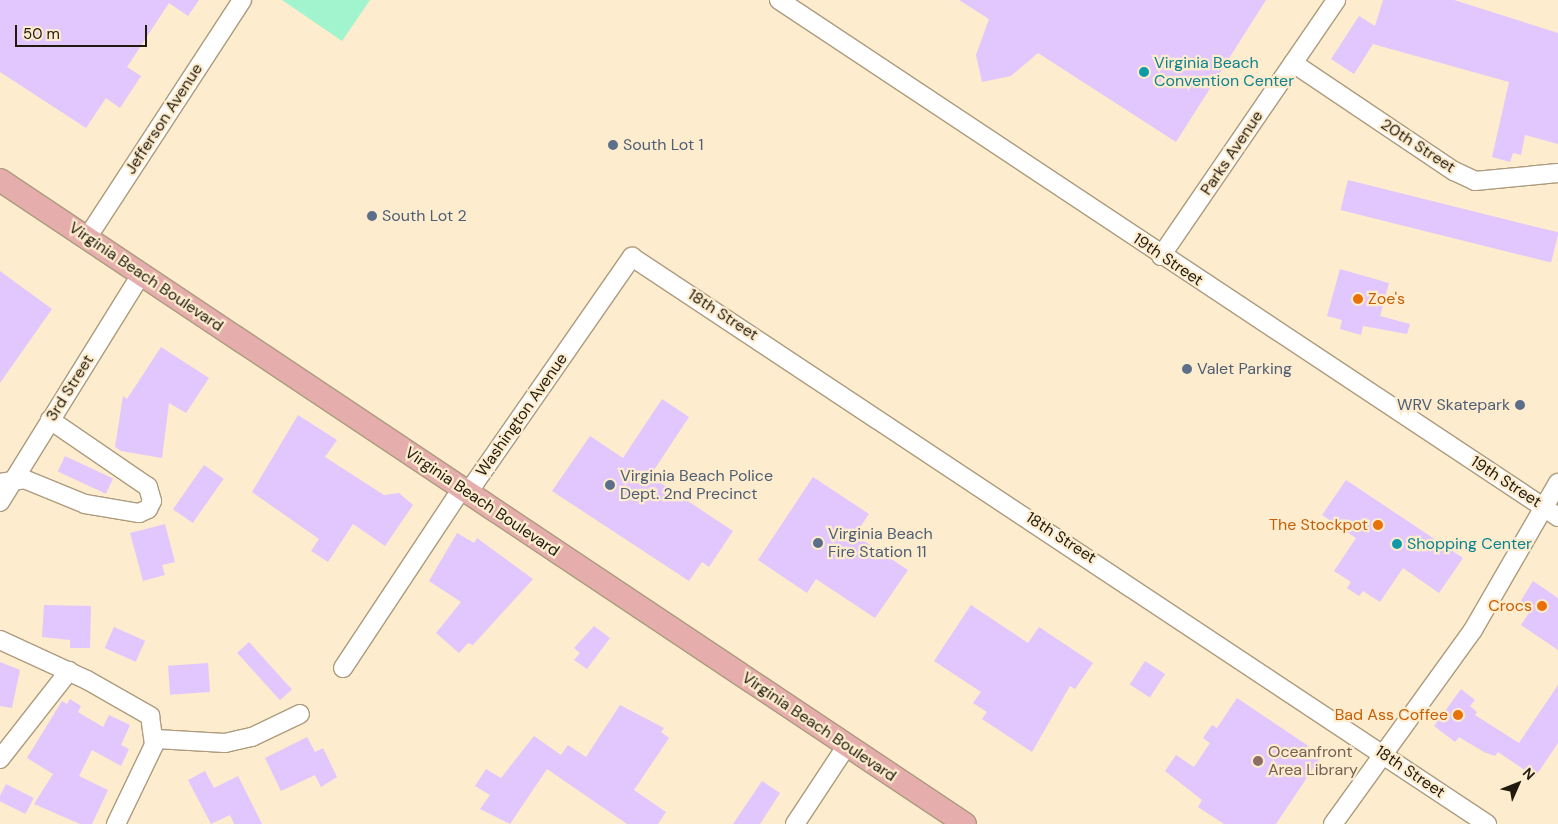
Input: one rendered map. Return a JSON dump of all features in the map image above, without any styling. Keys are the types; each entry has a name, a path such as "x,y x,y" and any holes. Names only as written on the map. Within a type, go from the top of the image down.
{"main road":[{"name":"Virginia Beach Boulevard","path":"0,180 965,824"}],"street":[{"name":"Jefferson Avenue","path":"87,238 242,0"},
{"name":"19th Street","path":"779,0 1161,256 1558,517"},
{"name":"Parks Avenue","path":"1161,256 1336,0"},
{"name":"20th Street","path":"1293,64 1454,171 1476,180 1558,172"},
{"name":"Washington Avenue","path":"343,668 464,490 474,484 632,257"},
{"name":"18th Street","path":"632,257 1487,824"},
{"name":"3rd Street","path":"0,502 5,484 50,420 141,275"},
{"path":"5,484 24,479 84,504 139,513 148,509 152,500 148,487 50,420"},
{"path":"1333,824 1473,630 1542,506 1558,483"},
{"path":"0,640 69,671 142,708 155,727 156,739 116,824"},
{"path":"0,759 69,671"},
{"path":"156,739 225,742 252,737 300,714"},
{"path":"795,824 847,745"}],"green space":[{"path":"282,0 370,0 342,41"}],"building":[{"path":"0,0 199,0 188,16 169,3 127,67 141,76 120,108 106,98 86,128 0,72"},
{"name":"Virginia Beach Convention Center","path":"959,0 1266,0 1176,142 1038,53 1011,76 982,82 976,55 989,19"},
{"path":"1383,0 1454,0 1558,33 1558,144 1525,135 1521,155 1513,153 1510,162 1492,157 1509,82 1373,44 1354,74 1331,59 1359,16 1375,26"},
{"path":"1348,180 1558,232 1551,263 1341,210"},
{"name":"Zoe's","path":"1340,269 1389,283 1380,316 1410,324 1407,334 1363,326 1361,335 1340,329 1342,320 1327,316"},
{"path":"0,271 52,309 0,383"},
{"path":"161,347 209,378 186,413 169,403 162,458 121,451 115,447 123,396 127,399"},
{"name":"Virginia Beach Police Dept. 2nd Precinct","path":"662,399 689,417 650,476 733,531 709,567 702,562 689,581 552,491 590,436 623,458"},
{"path":"298,415 337,440 325,457 384,495 399,493 413,505 385,546 353,524 328,562 311,551 319,539 252,492"},
{"path":"65,456 113,478 106,494 58,471"},
{"path":"204,465 224,479 193,523 173,509"},
{"name":"Virginia Beach Fire Station 11","path":"813,477 869,514 855,535 908,570 875,618 816,579 807,593 758,560"},
{"name":"Shopping Center","path":"1346,480 1463,558 1439,593 1403,568 1380,602 1363,591 1359,596 1347,588 1351,582 1334,571 1356,538 1322,515"},
{"path":"165,524 175,562 162,565 165,575 143,581 130,533"},
{"path":"457,533 474,543 477,538 533,579 473,645 468,643 459,653 436,633 461,602 429,581"},
{"name":"Crocs","path":"1533,581 1558,598 1558,650 1521,625 1531,610 1520,602"},
{"path":"44,605 91,606 90,648 70,648 70,640 42,637"},
{"path":"971,605 1028,643 1039,627 1093,663 1075,689 1070,686 1032,752 982,719 987,712 973,703 981,692 934,661"},
{"path":"594,626 610,638 587,669 574,660 580,653 574,648"},
{"path":"114,627 145,641 136,662 105,648"},
{"path":"249,642 292,690 280,700 237,653"},
{"path":"1145,661 1165,674 1150,698 1130,684"},
{"path":"0,662 20,670 12,708 0,706"},
{"path":"208,663 210,692 170,695 168,666"},
{"path":"1558,685 1558,743 1535,777 1498,752 1495,756 1484,752 1459,737 1455,742 1434,726 1461,689 1475,700 1470,706 1477,712 1475,715 1519,743"},
{"name":"Oceanfront Area Library","path":"1237,698 1322,755 1276,824 1224,824 1198,807 1202,800 1165,771 1176,755 1194,767 1210,743 1203,738 1212,725 1217,728"},
{"path":"70,699 81,706 78,712 103,727 109,715 130,725 121,745 129,749 121,766 92,750 79,776 108,790 92,824 80,824 34,804 53,774 27,758 62,701 67,704"},
{"path":"620,705 664,728 661,732 669,738 634,790 666,812 658,824 627,824 547,769 510,824 480,809 490,795 475,786 486,769 501,778 534,736 561,755 568,745 586,757"},
{"path":"307,737 315,752 323,748 337,777 321,787 315,775 281,791 265,758"},
{"path":"205,771 214,788 238,776 262,824 234,824 230,815 211,824 188,780"},
{"path":"762,781 780,793 760,824 733,824"},
{"path":"6,784 34,798 25,814 0,801 0,796"}],"place":[{"name":"Virginia Beach Convention Center","path":"1144,72"},
{"name":"South Lot 1","path":"613,145"},
{"name":"South Lot 2","path":"372,216"},
{"name":"Zoe's","path":"1358,299"},
{"name":"Valet Parking","path":"1187,369"},
{"name":"WRV Skatepark","path":"1520,405"},
{"name":"Virginia Beach Police Dept. 2nd Precinct","path":"610,485"},
{"name":"The Stockpot","path":"1378,525"},
{"name":"Virginia Beach Fire Station 11","path":"818,543"},
{"name":"Shopping Center","path":"1397,544"},
{"name":"Crocs","path":"1542,606"},
{"name":"Bad Ass Coffee","path":"1458,715"},
{"name":"Oceanfront Area Library","path":"1258,761"}]}
